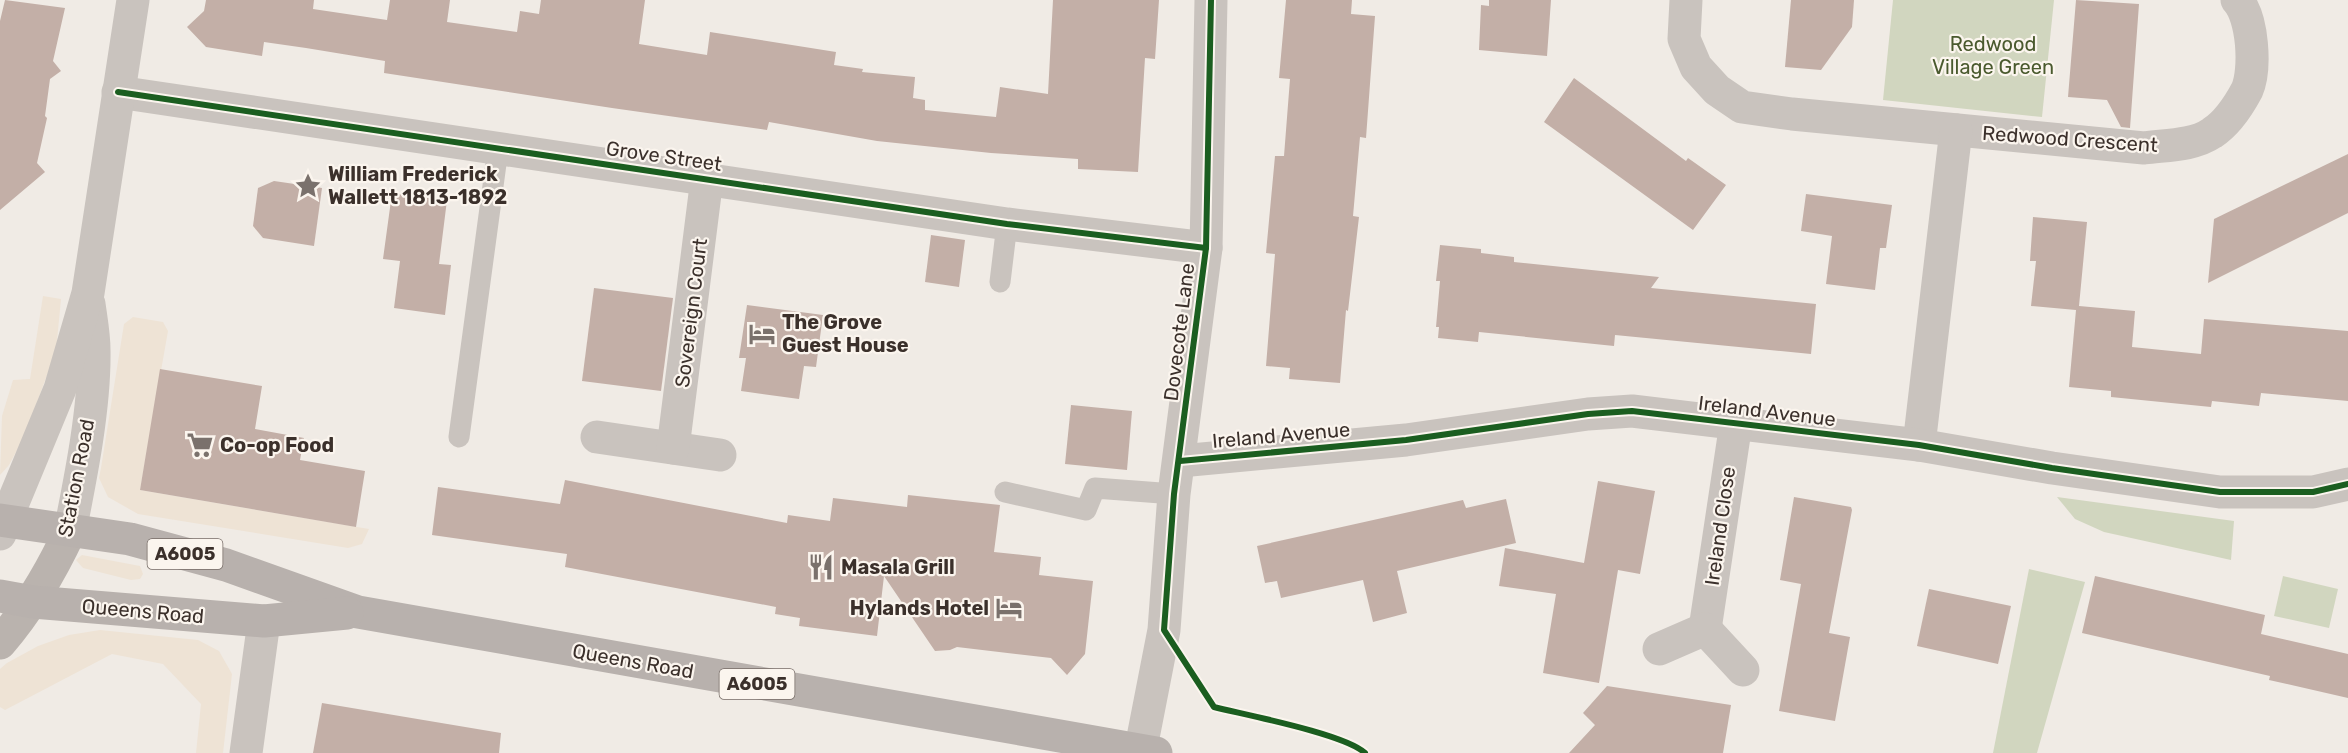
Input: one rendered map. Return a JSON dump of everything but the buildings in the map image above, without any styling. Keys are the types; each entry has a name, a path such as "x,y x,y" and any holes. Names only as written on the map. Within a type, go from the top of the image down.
{"main road":[{"name":"Queens Road","path":"2,525 130,539 226,565 358,612 1146,752"},
{"name":"Station Road","path":"0,643 33,602 52,571 70,531"},
{"name":"Queens Road","path":"0,596 33,602 264,621 358,612"}],"street":[{"name":"Station Road","path":"2,525 60,389 88,293 133,0"},
{"name":"Dovecote Lane","path":"1146,752 1164,630 1174,494 1206,248 1211,0"},
{"name":"Redwood Crescent","path":"1686,0 1684,39 1696,67 1717,90 1742,107 1792,114 2144,148 2187,143 2211,134 2236,108 2248,87 2252,42 2237,0"},
{"name":"Grove Street","path":"118,92 1007,224 1206,248"},
{"name":"Redwood Crescent","path":"1919,446 1956,130"},
{"name":"Sovereign Court","path":"673,448 707,178"},
{"name":"Station Road","path":"70,531 81,473 93,381 94,349 88,293"},
{"name":"Ireland Avenue","path":"1180,461 1406,440 1610,412 1632,411 1919,446 2220,492 2313,492 2348,484"},
{"name":"Ireland Close","path":"1705,629 1736,423"},
{"path":"597,437 720,455"},
{"path":"246,753 264,621"},
{"path":"1659,650 1705,629 1743,670"}],"lane":[{"path":"459,436 498,149"},
{"path":"1000,282 1007,224"},
{"path":"1005,492 1086,510 1095,488 1174,494"}],"green space":[{"name":"Redwood Village Green","path":"1893,0 2054,0 2042,117 1883,100"},
{"path":"2057,497 2234,521 2231,560 2104,532 2075,519"},
{"path":"2029,569 2085,582 2037,753 1993,753"},
{"path":"2283,576 2338,589 2329,628 2274,616"}],"shaded area":[{"path":"43,296 61,299 56,351 24,437 9,465 0,475 2,416 13,380 30,379"},
{"path":"133,317 163,322 168,331 140,490 369,529 362,544 348,548 138,514 108,497 99,478 124,324"},
{"path":"82,555 140,566 143,574 140,579 131,580 83,568 76,560"},
{"path":"100,630 198,640 219,651 232,674 223,753 196,753 201,704 163,664 112,654 5,710 0,707 0,669 7,663 38,646 69,635"}],"cycle path":[{"path":"1211,0 1206,248 1174,494 1164,630 1214,707 1317,732 1354,746 1365,753"},
{"path":"118,92 1007,224 1206,248"},
{"path":"1180,461 1406,440 1588,414 1632,411 1919,445 2052,468 2220,492 2313,492 2348,484"}],"place":[{"name":"William Frederick Wallett 1813-1892","path":"308,186"},
{"name":"The Grove Guest House","path":"762,334"},
{"name":"Co-op Food","path":"200,445"},
{"name":"Masala Grill","path":"821,567"},
{"name":"Hylands Hotel","path":"1009,608"}]}
